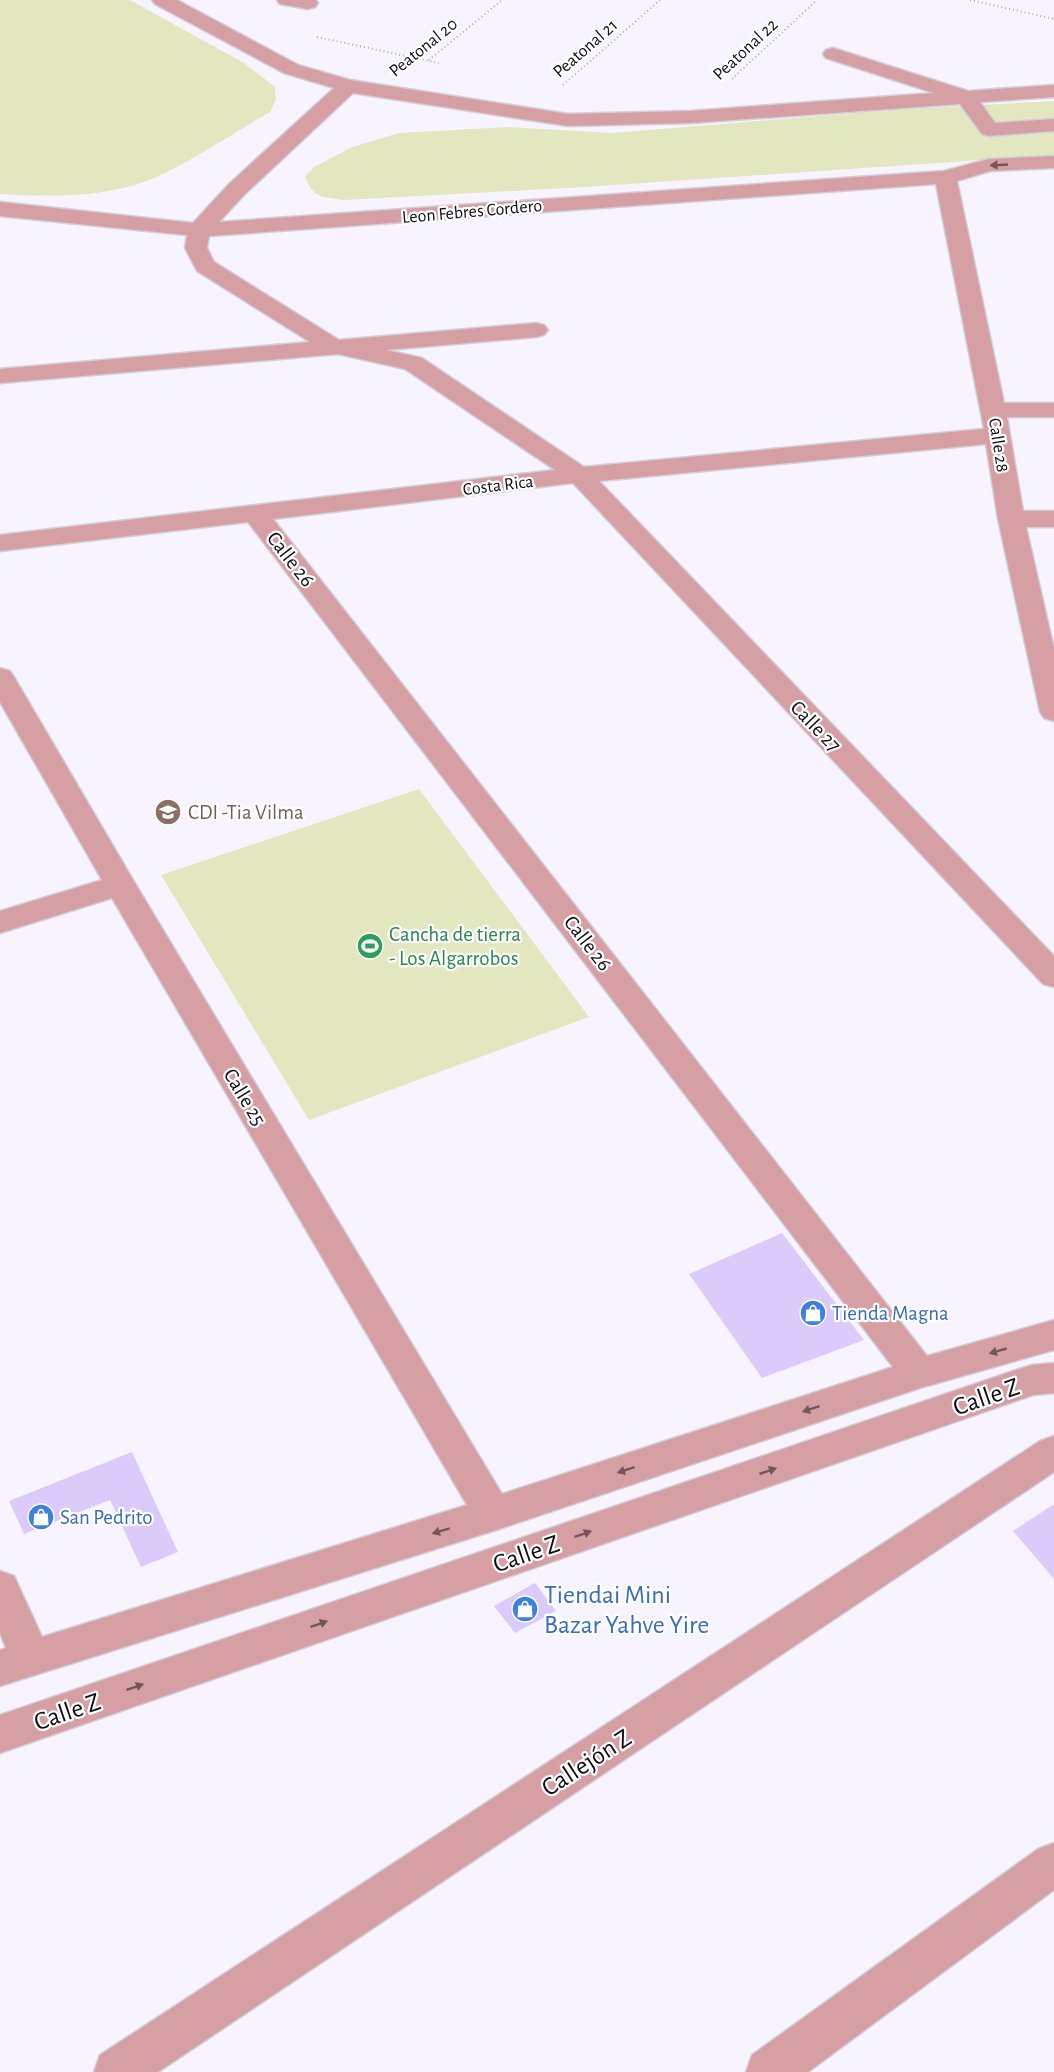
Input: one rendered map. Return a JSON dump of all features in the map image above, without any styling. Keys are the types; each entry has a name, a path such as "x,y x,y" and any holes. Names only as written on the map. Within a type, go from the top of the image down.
{"street":[{"path":"162,0 291,69 348,86 568,120 690,117 1054,91"},
{"path":"287,0 308,3"},
{"path":"833,54 966,97 989,130 1054,125"},
{"path":"333,346 205,266 196,248 199,230 237,189 348,86"},
{"name":"Leon Febres Cordero","path":"0,209 199,230 945,177 989,165 1054,162"},
{"name":"Leon Febres Cordero","path":"945,177 1003,185 1054,182"},
{"name":"Calle 28","path":"945,177 995,423 1011,519 1044,624 1054,712"},
{"path":"0,376 536,330"},
{"name":"Calle 27","path":"333,346 413,363 579,475 1054,976"},
{"name":"Costa Rica","path":"0,543 256,514 995,423 1054,410"},
{"name":"Calle 26","path":"256,514 919,1373"},
{"path":"1011,519 1054,519"},
{"name":"Calle 25","path":"0,677 120,885 492,1514"},
{"path":"0,922 120,885"},
{"name":"Calle Z","path":"16,1664 492,1514 919,1373 1054,1335"},
{"name":"Calle Z","path":"0,1734 1032,1380 1054,1378"},
{"name":"Callejón Z","path":"117,2072 1054,1452"},
{"path":"0,1588 16,1664"},
{"path":"785,2066 1054,1864"}],"path":[{"name":"Peatonal 20","path":"388,92 502,0"},
{"name":"Peatonal 21","path":"529,115 660,0"},
{"name":"Peatonal 22","path":"690,117 817,0"},
{"path":"970,0 1054,19"}],"green space":[{"path":"0,0 130,0 244,63 275,87 276,100 270,112 187,161 140,183 121,189 81,194 40,196 0,194"},
{"path":"1054,101 1054,155 585,187 344,200 319,195 311,189 305,176 314,167 352,147 399,133 508,127 612,133 891,110"},
{"name":"Cancha de tierra - Los Algarrobos","path":"419,789 589,1017 309,1120 161,875"}],"building":[{"path":"782,1233 864,1340 762,1378 689,1274"},
{"name":"San Pedrito","path":"132,1452 178,1552 141,1567 110,1500 24,1534 9,1501"},
{"path":"1054,1504 1054,1579 1013,1531"},
{"name":"Tiendai Mini Bazar Yahve Yire","path":"535,1583 556,1611 515,1633 494,1606"}],"place":[{"name":"CDI -Tia Vilma","path":"168,812"},
{"name":"Cancha de tierra - Los Algarrobos","path":"370,946"},
{"name":"Tienda Magna","path":"813,1313"},
{"name":"San Pedrito","path":"41,1517"},
{"name":"Tiendai Mini Bazar Yahve Yire","path":"525,1609"}]}
